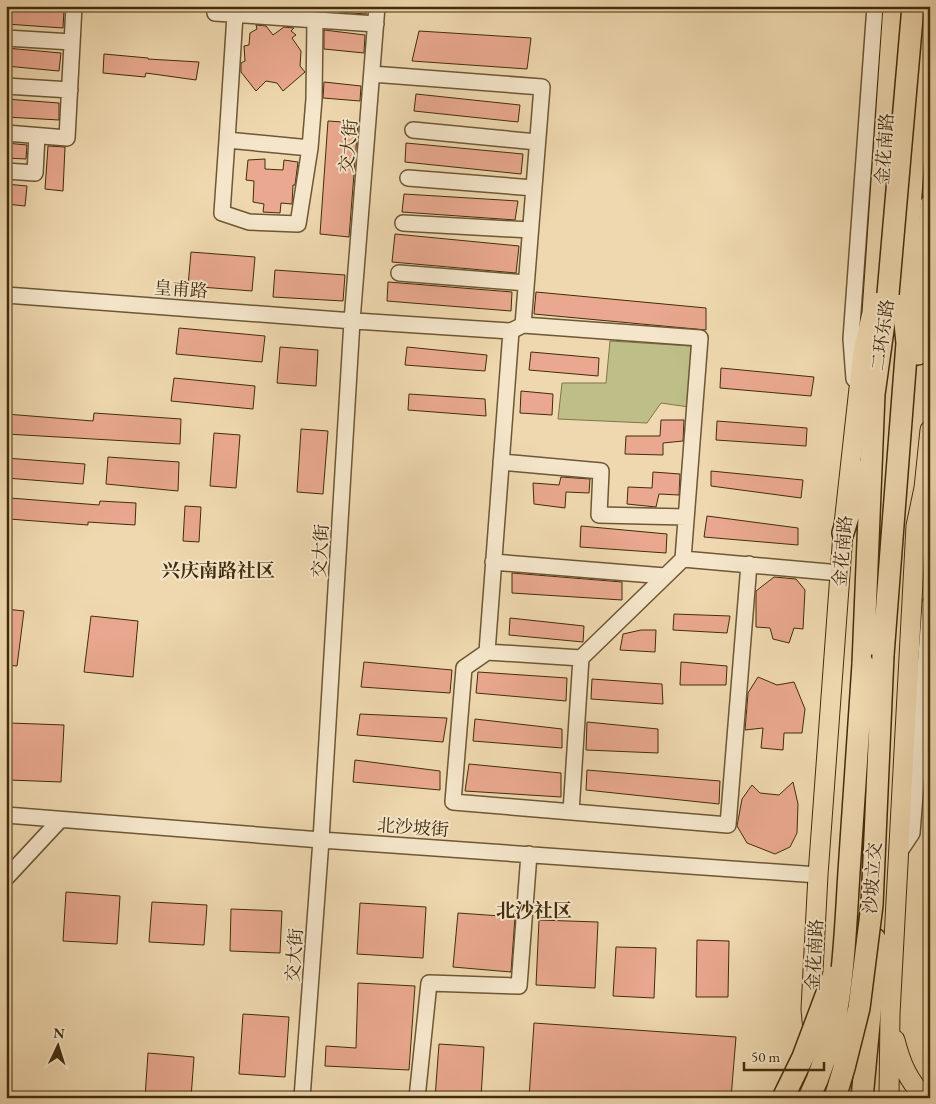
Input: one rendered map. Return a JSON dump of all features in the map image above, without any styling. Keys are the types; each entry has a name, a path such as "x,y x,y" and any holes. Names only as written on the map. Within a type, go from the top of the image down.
{"highway":[{"name":"二环东路","path":"883,655 907,343 896,298 913,6"},
{"name":"二环东路","path":"863,664 871,444 865,400 896,298 925,6"},
{"path":"896,487 914,394 928,242"},
{"path":"863,352 865,400"},
{"path":"843,533 871,444"},
{"name":"沙坡立交","path":"835,1098 859,1008 872,905 883,655"},
{"name":"沙坡立交","path":"809,1098 824,1063 833,1031 842,985 863,664"},
{"path":"863,1092 876,961 872,905"},
{"path":"783,1098 810,1040 846,939"}],"main road":[{"name":"金花南路","path":"863,352 873,303 893,6"},
{"path":"928,242 930,204"},
{"name":"金花南路","path":"820,1098 811,1009 818,875 843,533 865,400"},
{"path":"889,1098 890,1014 916,526 924,488 930,430"},
{"path":"793,1098 804,1062 811,1009"},
{"path":"890,1014 900,1059 912,1084 925,1098"}],"street":[{"path":"6,133 67,138 74,6"},
{"path":"216,6 215,13 235,15 322,15 376,24"},
{"name":"交大街","path":"302,1098 321,840 352,321 377,6"},
{"path":"865,400 851,340 875,6"},
{"path":"235,15 222,213 249,222 298,224 310,148 322,15"},
{"path":"6,38 72,42"},
{"path":"372,74 542,87 526,283 517,328 502,462 487,652"},
{"path":"6,86 70,90"},
{"path":"412,130 538,142"},
{"path":"6,171 35,173 37,136"},
{"path":"227,140 310,148"},
{"path":"408,178 534,188"},
{"path":"402,223 530,230"},
{"path":"399,273 526,283"},
{"name":"皇甫路","path":"6,295 352,321 700,338 686,517"},
{"path":"502,462 601,471 598,514 686,517 683,559 581,658 571,812"},
{"path":"683,559 840,573"},
{"path":"493,562 665,576"},
{"path":"581,658 487,652 464,668 453,802 728,825 749,564"},
{"path":"898,854 912,833 924,745 930,606"},
{"name":"北沙坡街","path":"6,815 321,840 818,875"},
{"path":"6,878 60,820"},
{"path":"417,1098 429,983 519,986 529,854"}],"green space":[{"path":"610,341 691,346 689,407 661,403 647,423 558,419 562,383 606,383"}],"building":[{"path":"6,6 64,10 63,28 6,24"},
{"path":"339,6 367,6 366,14 339,12"},
{"path":"256,25 266,26 273,35 284,27 294,28 291,31 296,35 292,38 301,51 300,66 305,72 283,91 277,83 266,81 256,91 241,72 241,63 245,61 244,46 249,45 250,33 257,29"},
{"path":"324,30 365,35 364,53 324,49"},
{"path":"419,31 531,38 527,69 412,61"},
{"path":"6,48 61,53 59,71 6,66"},
{"path":"104,54 199,62 196,80 146,73 145,77 103,73"},
{"path":"324,82 361,86 360,101 323,98"},
{"path":"416,94 520,105 518,122 414,111"},
{"path":"6,99 59,103 59,120 6,117"},
{"path":"328,121 358,123 349,237 320,234"},
{"path":"6,143 27,145 26,159 6,158"},
{"path":"406,143 523,154 521,174 405,162"},
{"path":"48,146 65,147 63,191 45,189"},
{"path":"265,159 265,169 283,170 284,160 298,162 295,185 293,185 292,204 281,203 280,213 263,212 264,204 253,202 254,181 246,180 248,160"},
{"path":"6,184 27,186 25,206 6,204"},
{"path":"404,194 518,201 515,220 402,212"},
{"path":"395,234 519,246 516,273 392,262"},
{"path":"191,252 255,257 252,291 188,286"},
{"path":"275,270 345,275 343,301 273,297"},
{"path":"388,282 512,292 511,311 387,301"},
{"path":"536,292 706,308 706,330 534,314"},
{"path":"179,328 265,336 262,362 176,354"},
{"path":"280,347 318,350 316,386 277,383"},
{"path":"407,347 487,355 485,371 405,365"},
{"path":"531,352 599,358 598,376 529,370"},
{"path":"721,368 814,377 811,396 720,388"},
{"path":"174,378 255,386 253,409 171,401"},
{"path":"521,391 553,394 552,415 520,413"},
{"path":"409,394 485,399 486,416 408,410"},
{"path":"94,413 181,419 180,444 6,434 6,414 93,421"},
{"path":"661,420 684,420 683,441 663,443 663,455 625,454 626,436 660,436"},
{"path":"717,421 807,428 806,446 716,440"},
{"path":"301,429 328,431 323,494 297,492"},
{"path":"214,433 240,435 236,488 210,486"},
{"path":"108,457 179,462 178,491 106,484"},
{"path":"6,458 85,464 83,484 6,478"},
{"path":"711,471 803,480 801,498 711,486"},
{"path":"653,472 680,474 679,495 659,494 656,507 627,504 628,487 652,488"},
{"path":"561,477 590,479 589,493 566,492 565,508 534,504 533,483 559,485"},
{"path":"10,498 99,505 100,501 136,503 135,525 88,522 88,525 9,519"},
{"path":"185,506 201,507 199,542 183,541"},
{"path":"707,516 798,528 798,545 704,537"},
{"path":"581,526 667,534 666,553 580,547"},
{"path":"512,573 622,582 622,600 512,593"},
{"path":"774,577 796,579 805,590 803,629 794,628 789,643 773,639 770,628 756,627 756,591"},
{"path":"6,609 24,611 17,666 6,665"},
{"path":"674,614 730,616 727,633 673,630"},
{"path":"91,616 138,621 133,677 84,672"},
{"path":"510,618 584,626 583,642 509,635"},
{"path":"641,630 656,630 655,652 620,650 623,634"},
{"path":"364,662 452,670 450,693 361,687"},
{"path":"681,662 727,666 726,685 680,685"},
{"path":"478,672 567,678 566,701 476,693"},
{"path":"758,677 777,685 794,682 805,709 802,733 784,733 783,750 761,748 763,728 745,730 748,693"},
{"path":"592,679 662,684 663,704 591,699"},
{"path":"360,714 447,718 443,742 357,735"},
{"path":"475,719 562,729 562,748 473,741"},
{"path":"587,722 658,729 658,753 586,750"},
{"path":"10,723 64,725 61,782 9,780"},
{"path":"355,760 440,771 440,790 353,782"},
{"path":"469,764 561,773 561,797 465,791"},
{"path":"587,770 720,781 719,804 586,790"},
{"path":"793,782 798,804 797,833 790,847 775,854 747,843 737,826 742,799 752,785 760,793 779,795"},
{"path":"66,892 120,896 117,944 63,941"},
{"path":"152,902 207,905 204,945 149,942"},
{"path":"360,903 426,907 423,958 357,954"},
{"path":"231,909 282,911 280,953 230,951"},
{"path":"458,913 515,917 511,972 453,967"},
{"path":"539,920 598,922 595,988 536,985"},
{"path":"697,940 729,941 728,997 696,997"},
{"path":"616,947 656,948 654,998 613,996"},
{"path":"358,983 415,986 409,1070 325,1066 326,1046 356,1048"},
{"path":"243,1014 289,1017 285,1077 239,1074"},
{"path":"534,1023 736,1037 731,1098 529,1098"},
{"path":"439,1044 484,1047 481,1098 435,1098"},
{"path":"148,1053 194,1057 191,1098 145,1098"}],"district":[{"name":"兴庆南路社区","path":"218,570"},
{"name":"北沙社区","path":"534,910"}]}
